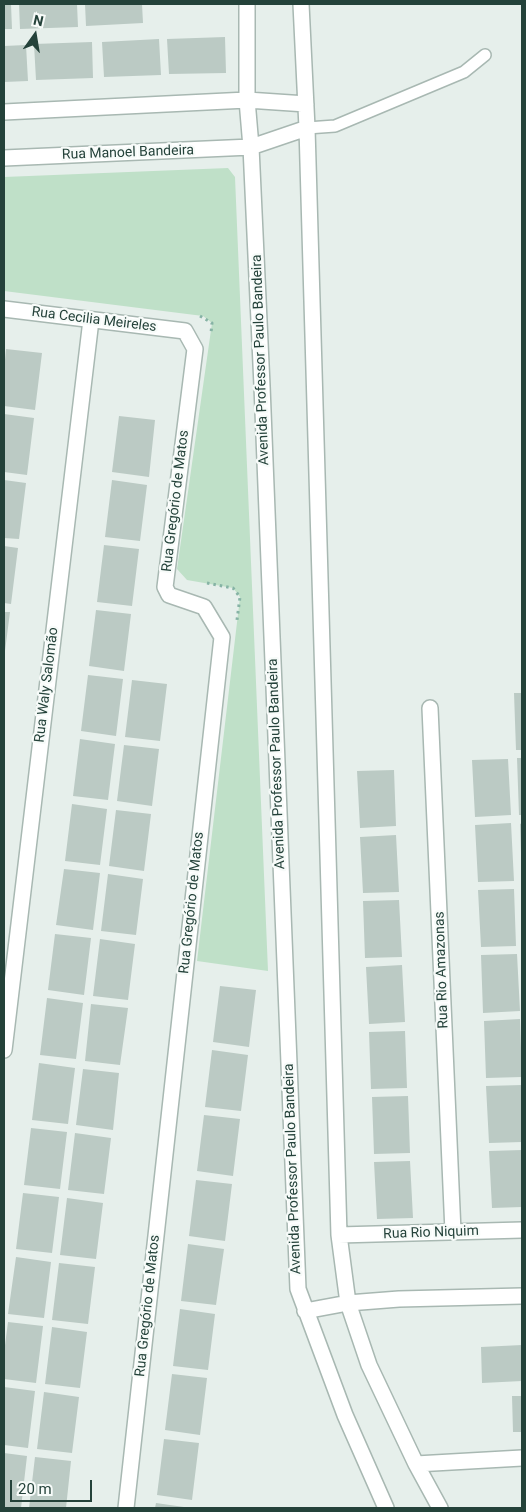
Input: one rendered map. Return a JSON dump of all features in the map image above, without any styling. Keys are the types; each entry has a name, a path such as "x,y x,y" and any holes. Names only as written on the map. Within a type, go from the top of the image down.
{"street":[{"name":"Avenida Professor Paulo Bandeira","path":"247,4 247,100 251,147 298,1288 345,1415 386,1508"},
{"path":"302,4 339,1235 348,1303 369,1365 416,1464 440,1508"},
{"path":"4,112 247,100 306,104"},
{"name":"Rua Manoel Bandeira","path":"4,158 251,147 307,128"},
{"name":"Rua Cecilia Meireles","path":"4,308 185,331"},
{"name":"Rua Waly Salomão","path":"4,1050 91,320"},
{"name":"Rua Gregório de Matos","path":"126,1508 222,637 204,607 169,595 165,587 195,349 185,331"},
{"name":"Rua Rio Amazonas","path":"430,708 453,1232"},
{"name":"Rua Rio Niquim","path":"339,1235 522,1230"},
{"path":"305,1311 348,1303 398,1299 522,1296"},
{"path":"416,1464 522,1458"}],"lane":[{"path":"307,128 335,126 464,72 485,56"}],"green space":[{"path":"228,168 235,177 268,971 197,961 240,597 233,588 187,580 177,569 212,323 203,316 4,291 4,177"}],"building":[{"path":"4,4 11,4 12,29 4,29"},
{"path":"19,4 77,4 78,27 20,29"},
{"path":"85,4 142,4 143,23 86,26"},
{"path":"225,37 226,73 169,74 167,39"},
{"path":"159,39 161,75 104,77 102,42"},
{"path":"92,42 93,78 36,80 34,44"},
{"path":"26,45 28,81 4,82 4,46"},
{"path":"6,349 42,353 35,410 4,406"},
{"path":"4,414 34,418 27,475 4,472"},
{"path":"119,416 155,420 149,477 112,472"},
{"path":"4,480 26,483 19,539 4,538"},
{"path":"112,480 147,485 140,541 105,537"},
{"path":"104,545 139,549 132,606 97,602"},
{"path":"4,546 18,548 11,604 4,603"},
{"path":"96,610 131,614 124,671 89,666"},
{"path":"4,612 10,612 5,651 4,651"},
{"path":"88,675 123,679 116,736 81,731"},
{"path":"132,680 167,684 160,741 125,737"},
{"path":"514,693 522,693 522,750 516,750"},
{"path":"80,739 115,744 108,800 73,796"},
{"path":"124,745 159,749 152,806 117,801"},
{"path":"517,758 522,758 522,815 519,815"},
{"path":"508,759 511,815 475,817 472,760"},
{"path":"394,770 396,826 360,828 357,771"},
{"path":"72,804 107,809 100,865 65,861"},
{"path":"116,810 151,814 144,871 109,866"},
{"path":"511,823 514,881 478,882 475,825"},
{"path":"522,823 522,853 521,853 520,824"},
{"path":"396,835 399,892 363,893 360,837"},
{"path":"64,869 100,873 93,930 56,925"},
{"path":"108,874 143,879 136,935 101,931"},
{"path":"514,889 516,946 481,947 478,890"},
{"path":"399,900 402,957 365,958 363,901"},
{"path":"55,934 91,938 84,995 48,990"},
{"path":"100,939 135,944 128,1000 93,996"},
{"path":"517,954 520,1011 483,1013 481,955"},
{"path":"402,965 405,1022 369,1024 366,967"},
{"path":"220,986 256,990 249,1047 213,1042"},
{"path":"47,998 83,1003 76,1059 40,1055"},
{"path":"91,1004 128,1008 120,1065 85,1061"},
{"path":"520,1019 522,1077 486,1078 484,1021"},
{"path":"405,1031 407,1088 371,1089 369,1032"},
{"path":"212,1050 248,1055 241,1111 205,1107"},
{"path":"39,1063 75,1068 68,1124 32,1120"},
{"path":"83,1069 119,1073 113,1130 76,1125"},
{"path":"522,1085 522,1142 489,1143 486,1086"},
{"path":"408,1096 410,1153 374,1154 372,1097"},
{"path":"204,1115 240,1119 233,1176 197,1171"},
{"path":"31,1128 67,1132 60,1189 24,1185"},
{"path":"75,1133 111,1138 104,1194 68,1190"},
{"path":"522,1150 522,1207 492,1208 489,1151"},
{"path":"410,1161 413,1218 377,1219 374,1162"},
{"path":"196,1180 232,1184 225,1241 189,1236"},
{"path":"23,1193 59,1197 52,1253 16,1249"},
{"path":"67,1198 103,1203 96,1259 60,1255"},
{"path":"188,1244 224,1249 216,1305 181,1301"},
{"path":"16,1257 51,1262 44,1318 8,1314"},
{"path":"59,1263 95,1267 88,1324 52,1320"},
{"path":"180,1309 215,1314 208,1370 173,1366"},
{"path":"8,1322 43,1326 36,1383 4,1379 4,1353"},
{"path":"52,1327 87,1332 80,1388 45,1384"},
{"path":"522,1345 522,1381 482,1383 481,1347"},
{"path":"172,1374 207,1378 200,1435 165,1430"},
{"path":"4,1387 35,1391 28,1448 4,1445"},
{"path":"44,1392 79,1397 72,1453 37,1449"},
{"path":"512,1396 522,1396 522,1432 513,1432"},
{"path":"164,1439 199,1443 192,1500 157,1495"},
{"path":"4,1453 27,1456 21,1508 4,1508"},
{"path":"35,1457 71,1461 66,1508 29,1508"},
{"path":"156,1503 184,1507 184,1508 155,1508"}]}
